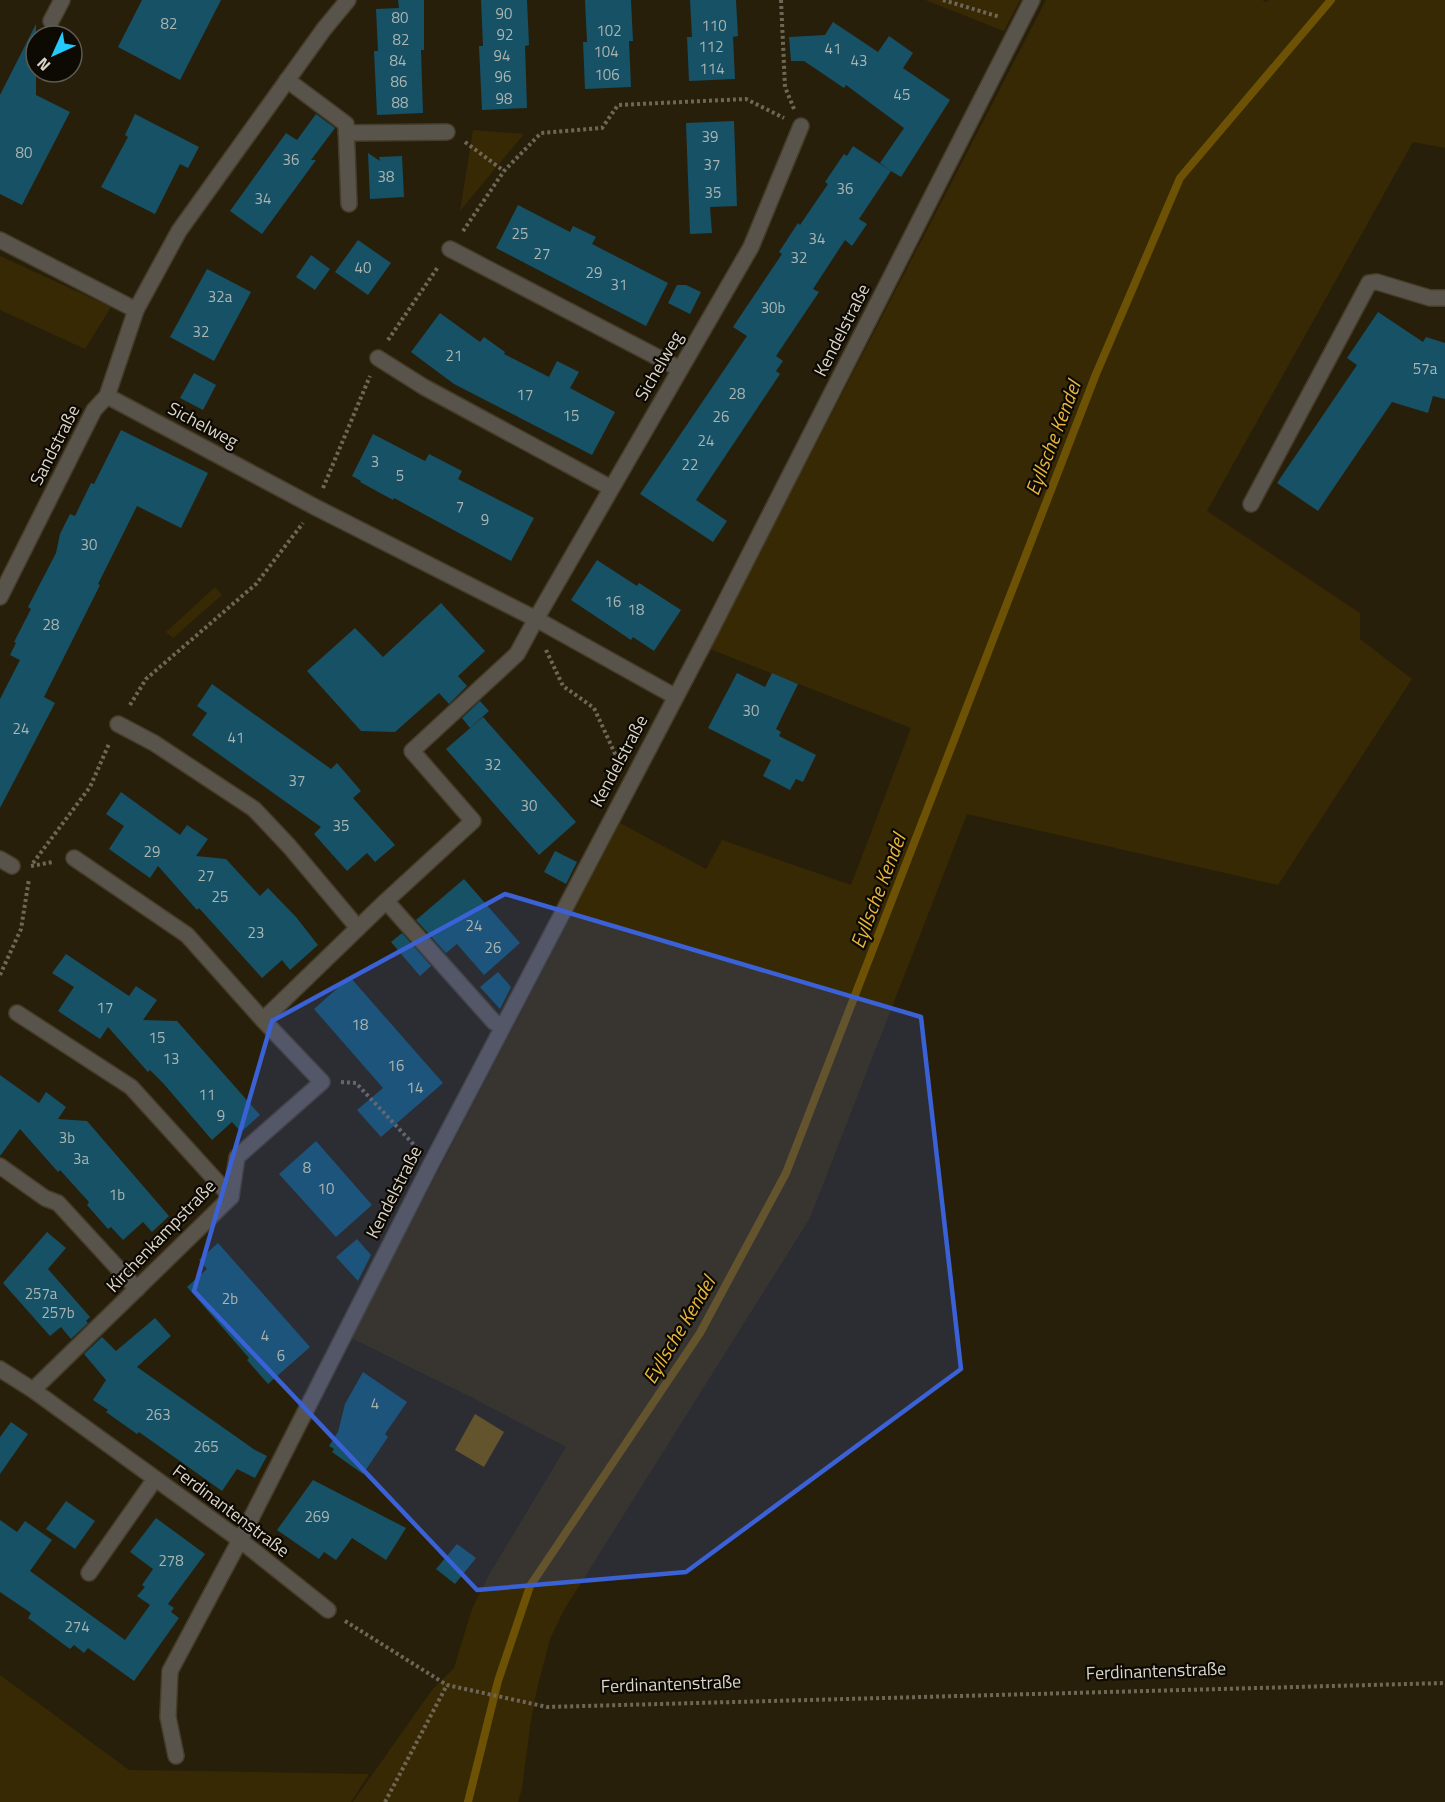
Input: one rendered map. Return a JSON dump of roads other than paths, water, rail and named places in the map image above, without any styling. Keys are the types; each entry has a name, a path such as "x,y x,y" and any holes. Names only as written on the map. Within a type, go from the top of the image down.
{"street":[{"path":"51,21 62,0"},
{"name":"Sandstraße","path":"0,597 94,410 108,396 136,309 179,231 287,80 348,0"},
{"name":"Kendelstraße","path":"176,1756 168,1717 170,1671 240,1540 502,1026 634,773 676,698 1032,0"},
{"path":"287,80 346,124 349,204"},
{"name":"Sichelweg","path":"386,900 473,821 412,751 518,654 610,488 751,247 801,126"},
{"path":"346,133 447,132"},
{"path":"0,240 136,309"},
{"path":"450,249 680,369"},
{"path":"1251,504 1369,283 1377,282 1422,296 1445,298"},
{"path":"378,358 424,387 610,488"},
{"name":"Sichelweg","path":"108,396 315,507 536,619"},
{"path":"536,619 676,698"},
{"path":"118,724 154,743 254,809 289,846 358,928"},
{"path":"74,858 188,935 263,1020 386,900 494,1022 502,1026"},
{"path":"17,1013 131,1087 231,1197"},
{"name":"Kirchenkampstraße","path":"33,1390 231,1197 237,1157 322,1082 263,1020"},
{"path":"0,1166 45,1198 58,1203 137,1289"},
{"name":"Ferdinantenstraße","path":"0,1370 33,1390 240,1540 328,1610"},
{"path":"89,1573 156,1479"}],"waterway":[{"name":"Eyllsche Kendel","path":"468,1802 498,1681 530,1586 700,1333 786,1173 1096,374 1180,178 1331,0"}]}
